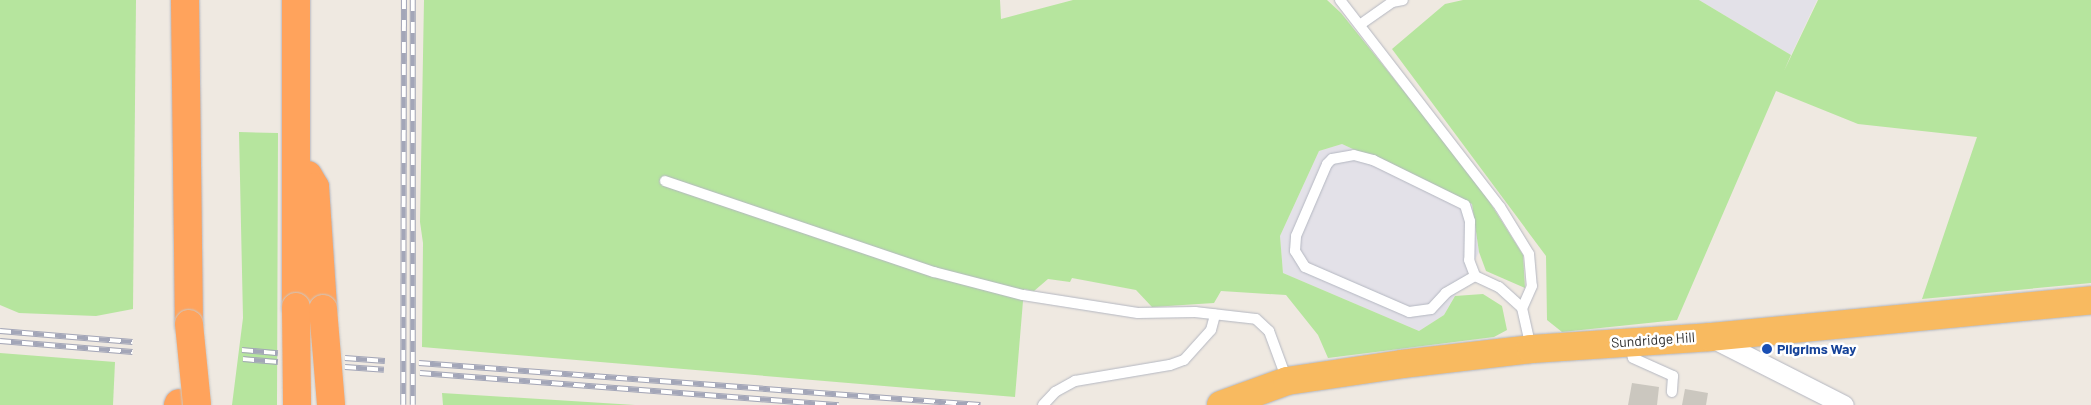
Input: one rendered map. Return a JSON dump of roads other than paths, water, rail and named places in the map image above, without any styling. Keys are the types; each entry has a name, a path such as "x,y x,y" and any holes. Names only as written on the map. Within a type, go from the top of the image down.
{"highway":[{"path":"185,0 189,324 188,404"},
{"path":"296,0 298,157 297,405"},
{"path":"298,157 315,188 332,405"},
{"name":"Sundridge Hill","path":"1220,405 1275,384 1531,349 1710,336 2091,300"}],"street":[{"path":"1710,336 1844,405"}],"lane":[{"path":"1340,0 1361,24 1500,207 1529,254 1532,286 1522,308"},
{"path":"1361,24 1392,2 1403,0"},
{"path":"1475,276 1450,290 1431,309 1409,312 1305,267 1295,251 1296,236 1329,162 1354,155 1373,160 1465,205 1470,221 1469,260 1475,276 1499,286 1522,308 1531,349"},
{"path":"665,181 984,286 1128,312 1193,312 1254,318 1264,324 1278,348 1275,384"},
{"path":"1043,405 1065,384 1178,362 1188,357 1205,337 1215,315"},
{"path":"1630,342 1633,358 1673,376 1672,392"}],"railway":[{"path":"403,405 404,0"},
{"path":"413,0 413,405"},
{"path":"0,331 133,342"},
{"path":"0,341 133,352"},
{"path":"242,350 278,353"},
{"path":"345,358 385,361"},
{"path":"243,359 278,362"},
{"path":"419,363 980,405"},
{"path":"345,367 384,370"},
{"path":"420,373 839,405"}],"place":[{"name":"Pilgrims Way","path":"1767,349"}]}
